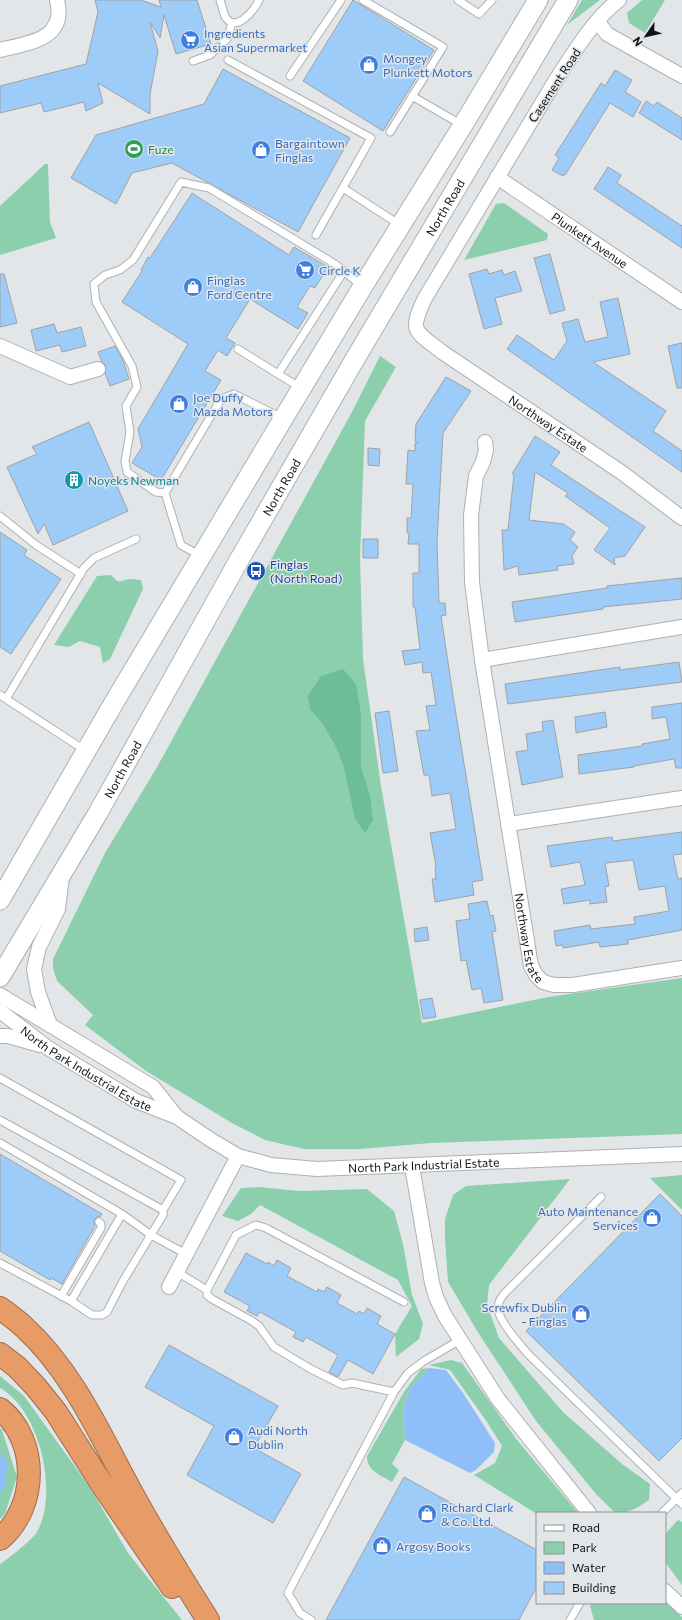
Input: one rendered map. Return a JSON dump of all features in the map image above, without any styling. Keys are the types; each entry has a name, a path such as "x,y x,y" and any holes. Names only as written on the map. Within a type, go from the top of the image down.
{"highway":[{"path":"0,1308 24,1326 45,1349 75,1390 101,1433 133,1494 208,1620"},
{"path":"0,1354 16,1367 36,1387 56,1412 155,1564 196,1620"},
{"path":"0,1409 7,1414 21,1434 28,1458 29,1487 21,1510 7,1533 0,1539"}],"main road":[{"path":"0,900 86,751 301,388 464,125 538,0"},
{"name":"North Road","path":"0,977 102,806 238,562 355,359 568,0"}],"street":[{"path":"0,50 42,39 50,34 58,17 57,0"},
{"name":"Casement Road","path":"416,328 416,318 425,298 554,83 573,53 598,22 619,0"},
{"path":"598,22 607,34 682,76"},
{"name":"Plunkett Avenue","path":"497,177 682,302"},
{"name":"Northway Estate","path":"416,328 420,335 442,352 621,472 675,511 682,518"},
{"path":"0,346 70,377 98,369"},
{"name":"Northway Estate","path":"485,442 486,450 483,462 476,476 471,515 472,582 482,660 532,966 536,975 543,982 554,985 573,985 682,968"},
{"path":"482,660 682,627"},
{"path":"508,824 682,798"},
{"name":"North Park Industrial Estate","path":"50,1025 38,992 34,969 39,947 58,909 62,874"},
{"name":"North Park Industrial Estate","path":"0,995 153,1086 177,1117"},
{"name":"North Park Industrial Estate","path":"0,1011 48,1048 136,1101 177,1117 238,1156 271,1165 317,1169 682,1154"},
{"path":"0,1036 8,1036 48,1048"},
{"path":"169,1287 238,1156"},
{"path":"412,1166 436,1297 445,1316 498,1399 588,1512"},
{"path":"666,1592 682,1607"}],"lane":[{"path":"220,0 226,18 232,23 238,22 251,13 259,0"},
{"path":"290,76 341,0"},
{"path":"363,0 443,47 390,132"},
{"path":"458,0 479,14 492,0"},
{"path":"193,61 210,55 227,39 232,23"},
{"path":"228,60 371,138 316,235"},
{"path":"412,96 464,125"},
{"path":"165,493 156,492 127,472 125,461 130,432 126,406 137,388 132,366 96,302 94,284 105,275 120,270 133,260 181,182 209,188 336,264 363,286"},
{"path":"343,188 401,225"},
{"path":"278,374 344,271"},
{"path":"238,349 301,388"},
{"path":"201,556 181,544 165,493 221,399 234,394 283,419"},
{"path":"0,516 36,545 81,574"},
{"path":"86,751 3,697 81,574 94,558 136,539"},
{"path":"0,1078 181,1180 163,1210 163,1215 123,1281 107,1312 102,1315 92,1315 71,1301 0,1263"},
{"path":"0,1120 163,1210"},
{"path":"0,1143 122,1214 150,1235 186,1254"},
{"path":"602,1197 506,1292 498,1305 498,1311 513,1336 528,1354 680,1498 663,1512"},
{"path":"71,1301 122,1214"},
{"path":"61,1296 101,1228 101,1224 99,1222"},
{"path":"394,1392 352,1383 343,1385 309,1368 274,1347 259,1326 212,1299 207,1295 207,1290 236,1235 256,1225 266,1228 404,1302"},
{"path":"177,1272 207,1290"},
{"path":"311,1620 300,1613 288,1593 394,1392 408,1373 424,1360 460,1340"},
{"path":"579,1604 571,1618 579,1620"}],"green space":[{"path":"582,0 600,0 567,25"},
{"path":"642,0 665,0 645,33 629,23 627,13"},
{"path":"45,164 48,164 50,222 56,238 0,255 0,206"},
{"path":"504,203 548,234 547,240 464,260 496,204"},
{"path":"380,356 396,367 365,421 360,558 363,659 381,786 422,1023 548,997 682,978 682,1134 431,1143 360,1149 304,1149 265,1140 232,1123 146,1071 85,1025 93,1015 57,981 53,968 53,959 105,853 156,769 353,410"},
{"path":"111,575 120,582 131,579 141,580 143,589 110,659 103,663 100,647 80,641 69,647 54,645 97,576"},
{"path":"343,669 356,684 361,714 361,768 370,795 373,820 365,833 355,819 344,767 336,747 323,724 310,709 308,696 321,676"},
{"path":"682,1175 682,1210 650,1178"},
{"path":"570,1179 489,1285 487,1305 499,1338 563,1412 622,1464 650,1484 649,1500 637,1508 625,1512 614,1512 596,1494 536,1421 479,1334 448,1282 445,1219 453,1195 466,1186"},
{"path":"259,1187 299,1191 367,1189 394,1211 403,1244 412,1295 423,1324 419,1339 396,1357 395,1334 412,1306 398,1280 260,1205 251,1214 238,1221 222,1216 241,1188"},
{"path":"451,1360 462,1363 517,1440 577,1512 536,1512 536,1513 474,1475 495,1463 502,1446 485,1419 450,1370 429,1365"},
{"path":"429,1368 411,1387 403,1409 405,1440 392,1464 399,1470 392,1482 379,1475 372,1469 369,1465 367,1456 404,1392 421,1369"},
{"path":"0,1376 24,1396 89,1486 128,1553 182,1620 0,1620 0,1564 26,1544 37,1532 43,1516 46,1496 46,1475 42,1454 35,1433 26,1414 14,1399 0,1388"},
{"path":"0,1428 2,1430 17,1477 5,1514 0,1519"},
{"path":"678,1520 682,1522 682,1585 666,1563 666,1533"},
{"path":"666,1602 682,1617 682,1620 594,1620 590,1606 591,1604 666,1604"}],"water":[{"path":"429,1368 446,1370 463,1393 495,1443 494,1452 476,1470 470,1473 405,1440 403,1409 411,1387"},
{"path":"0,1453 7,1462 6,1485 0,1491"}],"building":[{"path":"95,0 141,0 161,7 159,0 197,0 211,44 176,54 164,15 160,38 150,22 158,51 150,94 150,114 98,83 103,103 86,111 84,102 44,112 41,103 0,113 0,86 86,64 98,12"},
{"name":"Mongey Plunkett Motors","path":"353,0 434,50 383,131 303,81"},
{"name":"Bargaintown Finglas","path":"223,69 350,138 298,232 172,163 132,173 116,204 71,178 96,135 204,104"},
{"path":"615,70 632,80 625,92 641,102 633,117 610,103 565,175 564,174 563,176 552,170 559,158 555,155 601,83 605,86"},
{"path":"646,101 654,106 657,102 682,118 682,140 639,113"},
{"path":"608,167 621,175 617,183 682,226 682,248 594,189"},
{"name":"Finglas Ford Centre","path":"192,193 289,255 294,247 328,267 315,288 310,286 297,307 308,313 298,329 250,299 226,338 235,343 227,356 218,350 205,371 221,380 161,480 132,463 142,447 138,429 188,344 122,302 142,271 141,270 148,257 150,258"},
{"path":"550,254 565,310 550,314 534,258"},
{"path":"487,269 489,274 502,270 504,275 515,271 522,291 495,298 502,324 484,329 469,274"},
{"path":"0,274 4,274 17,323 0,327"},
{"path":"618,298 630,354 593,362 666,411 653,431 682,451 682,472 507,349 517,335 554,360 567,341 562,323 578,319 585,342 608,337 600,302"},
{"path":"54,324 57,333 81,327 86,346 62,352 60,345 36,351 31,330"},
{"path":"682,343 682,388 677,388 668,346"},
{"path":"115,346 123,360 129,379 110,386 105,373 106,366 102,362 98,352"},
{"path":"446,377 471,391 443,433 437,542 439,603 445,603 446,615 441,616 483,880 472,882 474,895 435,902 432,879 436,879 436,866 430,833 456,829 450,793 432,796 429,775 424,775 416,731 430,730 426,706 436,705 431,672 423,673 422,662 405,665 402,651 420,649 415,607 413,607 413,573 419,573 419,544 408,544 409,533 407,533 407,518 411,518 413,484 406,484 408,450 415,451 415,443 418,443 415,441 416,424"},
{"name":"Noyeks Newman","path":"89,422 128,511 53,545 44,524 38,534 7,467 37,454 32,447"},
{"path":"535,436 560,452 551,465 645,527 625,556 614,558 615,565 594,550 610,528 565,496 568,493 535,472 529,520 563,524 575,532 570,540 578,547 572,556 574,564 557,566 558,570 519,575 518,566 504,570 502,530 508,530 514,475 512,474"},
{"path":"368,448 380,449 379,466 368,465"},
{"path":"0,532 27,550 24,555 61,579 11,654 0,647"},
{"path":"363,539 378,539 378,558 363,558"},
{"path":"682,578 682,599 603,607 603,609 515,622 512,602 607,588 607,586"},
{"path":"679,662 682,682 508,704 505,684 620,667 620,670"},
{"path":"682,703 682,768 676,768 674,759 634,767 579,774 578,755 642,746 642,744 670,739 666,717 652,719 652,707"},
{"path":"389,711 398,771 383,773 375,713"},
{"path":"605,712 607,727 576,733 575,717"},
{"path":"553,720 563,777 522,785 516,752 528,750 526,734 543,731 542,722"},
{"path":"682,832 682,854 673,855 678,879 682,878 682,930 628,940 628,944 600,947 599,942 563,948 563,945 556,946 554,931 590,925 591,929 635,924 634,917 669,911 665,886 639,890 633,860 605,863 609,886 605,887 607,902 590,904 590,900 564,904 561,889 585,885 580,862 551,867 547,846 612,837 613,841"},
{"path":"487,901 490,916 493,915 496,931 492,932 503,1000 484,1003 481,988 472,990 466,960 461,961 456,921 470,919 468,904"},
{"path":"427,927 429,940 415,942 414,929"},
{"path":"432,998 436,1017 423,1019 420,1000"},
{"path":"0,1154 102,1214 94,1220 95,1226 62,1284 51,1278 50,1280 0,1251"},
{"path":"660,1194 682,1216 682,1438 659,1461 526,1331"},
{"path":"246,1253 274,1266 277,1260 291,1268 287,1276 317,1292 318,1289 324,1292 327,1287 341,1295 337,1303 357,1314 359,1311 364,1314 367,1308 381,1316 377,1324 395,1334 373,1374 348,1360 338,1377 329,1372 338,1355 306,1337 303,1342 293,1337 296,1332 260,1312 257,1316 247,1311 250,1306 224,1292"},
{"name":"Audi North Dublin","path":"169,1345 278,1406 254,1448 301,1474 273,1523 187,1475 214,1426 145,1387"},
{"name":"Richard Clark & Co. Ltd.","path":"404,1477 536,1549 536,1588 519,1620 326,1620"}],"place":[{"name":"Ingredients Asian Supermarket","path":"190,40"},
{"name":"Mongey Plunkett Motors","path":"369,65"},
{"name":"Fuze","path":"134,149"},
{"name":"Bargaintown Finglas","path":"261,150"},
{"name":"Circle K","path":"305,270"},
{"name":"Finglas Ford Centre","path":"193,287"},
{"name":"Joe Duffy Mazda Motors","path":"179,404"},
{"name":"Noyeks Newman","path":"74,480"},
{"name":"Finglas (North Road)","path":"256,571"},
{"name":"Auto Maintenance Services","path":"652,1218"},
{"name":"Screwfix Dublin - Finglas","path":"581,1314"},
{"name":"Audi North Dublin","path":"234,1437"},
{"name":"Richard Clark & Co. Ltd.","path":"427,1514"},
{"name":"Argosy Books","path":"382,1546"}]}
